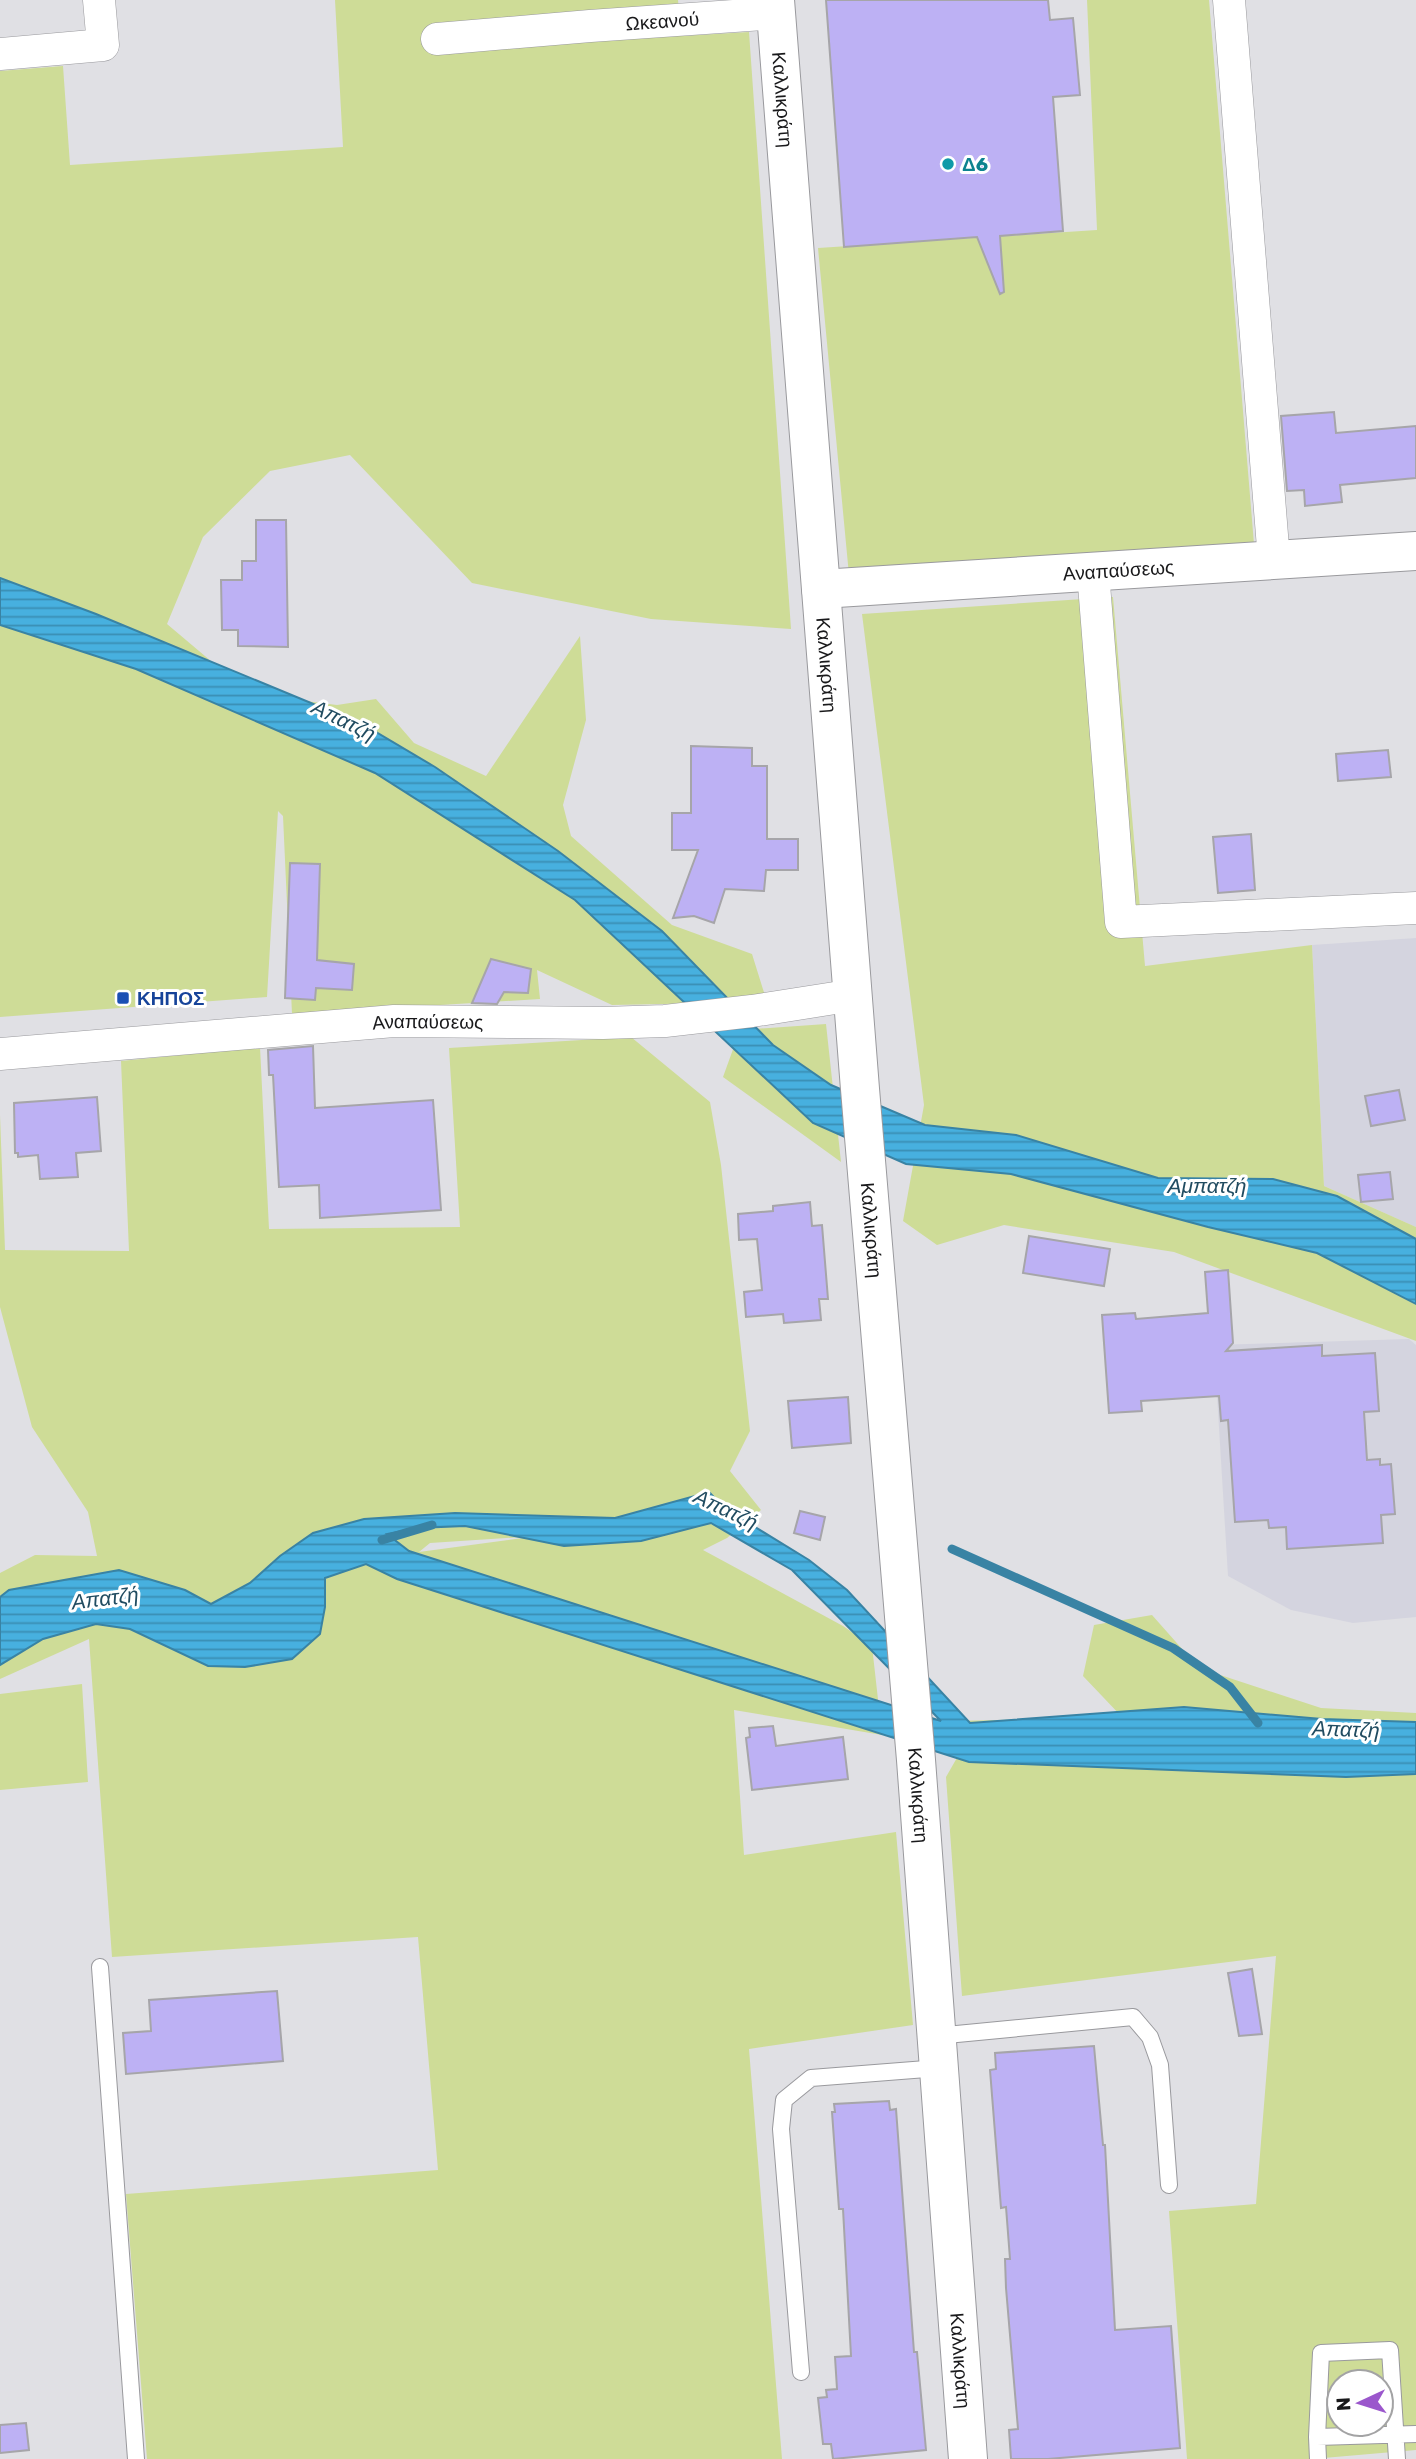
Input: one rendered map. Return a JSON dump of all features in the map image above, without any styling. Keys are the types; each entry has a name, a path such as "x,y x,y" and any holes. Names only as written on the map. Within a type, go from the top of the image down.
{"street":[{"path":"0,54 103,45 99,0"},
{"path":"1229,0 1273,560"},
{"name":"Ωκεανού","path":"437,39 586,13 776,6"},
{"name":"Καλλικράτη","path":"776,6 916,1759 968,2459"},
{"name":"Αναπαύσεως","path":"821,589 1416,551"},
{"path":"1093,572 1121,922 1416,908"},
{"name":"Αναπαύσεως","path":"0,1054 394,1021 665,1021 854,995"}],"lane":[{"path":"100,1967 136,2459"},
{"path":"801,2372 781,2129 784,2100 811,2078 1133,2017 1150,2037 1160,2065 1169,2185"},
{"path":"1318,2459 1321,2353 1390,2350 1397,2459"},
{"path":"1317,2437 1416,2434"}],"shaded area":[{"path":"1416,938 1416,1227 1324,1186 1312,945"},
{"path":"1409,1339 1416,1345 1416,1617 1353,1623 1291,1610 1228,1576 1214,1345"}],"green space":[{"path":"335,0 678,0 681,36 749,32 791,629 651,619 472,583 350,455 270,471 203,537 167,624 250,694 337,705 376,699 414,743 486,776 580,636 586,720 563,805 571,836 672,925 752,954 767,1002 612,1005 537,970 540,999 292,1014 283,816 278,811 267,997 0,1017 0,71 63,66 70,165 343,147"},
{"path":"1087,0 1209,0 1254,544 849,575 818,248 1097,230"},
{"path":"1113,597 1145,966 1312,945 1324,1186 1416,1227 1416,1341 1174,1252 1004,1225 937,1245 903,1221 924,1105 862,614"},
{"path":"826,1024 841,1162 723,1077 740,1030"},
{"path":"631,1037 710,1102 721,1165 750,1431 730,1471 761,1510 727,1538 703,1550 843,1626 872,1646 882,1735 734,1710 744,1855 896,1832 913,2025 749,2049 782,2459 147,2459 126,2194 438,2170 418,1937 112,1957 89,1639 0,1679 0,1573 35,1555 97,1556 88,1512 32,1427 0,1307 0,1115 5,1250 129,1251 121,1061 260,1047 269,1229 460,1227 449,1048","holes":["523,1538 419,1552 430,1543"]},
{"path":"1152,1615 1199,1668 1321,1708 1416,1713 1416,2450 1312,2459 1187,2459 1169,2211 1256,2204 1276,1956 962,1996 946,1777 958,1756 953,1721 1122,1717 1083,1676 1094,1625"},
{"path":"82,1684 88,1782 0,1790 0,1694"}],"water":[{"name":"Αμπατζή","path":"0,578 96,614 364,725 435,767 558,851 662,931 773,1045 831,1085 925,1125 1016,1135 1158,1178 1273,1179 1337,1196 1416,1239 1416,1304 1317,1253 1011,1174 906,1164 813,1123 575,900 375,773 136,669 0,625"},
{"path":"709,1492 724,1508 809,1560 847,1590 970,1723 1184,1707 1322,1719 1416,1722 1416,1774 1346,1777 969,1762 397,1579 366,1564 325,1578 325,1607 320,1634 292,1659 245,1667 208,1666 130,1629 96,1624 43,1639 0,1665 0,1597 9,1590 119,1570 185,1590 211,1604 250,1583 280,1556 313,1533 364,1519 455,1513 615,1518","holes":["711,1523 792,1570 941,1721 409,1551 387,1534 417,1528 465,1526 564,1546 641,1541"]}],"building":[{"name":"Δ6","path":"826,0 1048,0 1050,20 1073,18 1080,95 1053,97 1063,231 1000,236 1004,292 1000,294 977,237 844,247"},
{"path":"1334,412 1336,433 1416,426 1416,478 1340,485 1342,502 1305,506 1304,490 1287,491 1281,416"},
{"path":"256,520 286,520 288,647 238,646 238,630 222,630 221,580 242,580 242,561 256,561"},
{"path":"691,746 752,748 752,766 767,766 767,839 798,839 798,870 766,870 764,891 725,889 714,923 694,916 673,918 698,850 672,850 672,813 691,813"},
{"path":"1388,750 1391,777 1338,781 1336,754"},
{"path":"1251,834 1255,890 1218,893 1213,837"},
{"path":"290,863 320,864 317,960 354,964 352,990 316,988 315,1000 285,998"},
{"path":"491,959 531,969 528,993 504,992 497,1004 472,1003"},
{"path":"313,1046 315,1108 433,1100 441,1210 320,1218 319,1185 279,1187 273,1075 269,1075 268,1050"},
{"path":"1399,1090 1405,1120 1371,1126 1365,1096"},
{"path":"97,1097 101,1151 76,1153 78,1177 40,1179 38,1155 18,1157 18,1153 15,1153 14,1103"},
{"path":"1390,1172 1393,1199 1361,1202 1358,1175"},
{"path":"810,1202 812,1226 822,1225 828,1299 819,1299 821,1320 784,1323 783,1314 746,1317 744,1292 762,1290 757,1239 739,1240 738,1214 773,1211 773,1206"},
{"path":"1029,1236 1110,1249 1104,1286 1023,1273"},
{"path":"1228,1270 1233,1343 1226,1351 1322,1345 1322,1356 1375,1353 1379,1411 1364,1412 1367,1460 1380,1459 1380,1465 1391,1464 1395,1514 1381,1515 1383,1543 1287,1549 1286,1527 1269,1528 1268,1520 1235,1522 1228,1420 1221,1421 1219,1396 1141,1401 1142,1411 1109,1413 1102,1315 1135,1313 1136,1319 1208,1313 1205,1272"},
{"path":"848,1397 851,1443 792,1448 788,1401"},
{"path":"800,1511 825,1517 820,1540 794,1533"},
{"path":"773,1726 776,1746 843,1737 848,1779 752,1790 746,1738 750,1737 749,1728"},
{"path":"1252,1969 1262,2034 1239,2036 1228,1973"},
{"path":"277,1991 283,2061 126,2074 123,2033 151,2031 149,2000"},
{"path":"1094,2046 1105,2145 1115,2330 1171,2326 1180,2448 1048,2459 1011,2459 1009,2430 1018,2429 1006,2288 1005,2259 1010,2259 1006,2207 1001,2208 990,2070 996,2069 995,2053"},
{"path":"889,2101 890,2110 896,2109 914,2352 917,2352 926,2450 833,2459 831,2444 823,2444 818,2398 827,2397 826,2390 837,2389 835,2357 851,2356 843,2209 839,2209 832,2112 835,2112 834,2104"},
{"path":"26,2423 29,2450 0,2453 0,2425"}],"waterway":[{"name":"Απατζή","path":"382,1540 432,1525"},
{"name":"Απατζή","path":"952,1549 1173,1648 1230,1687 1258,1723"}],"place":[{"name":"Δ6","path":"948,164"},
{"name":"ΚΗΠΟΣ","path":"123,998"}]}
